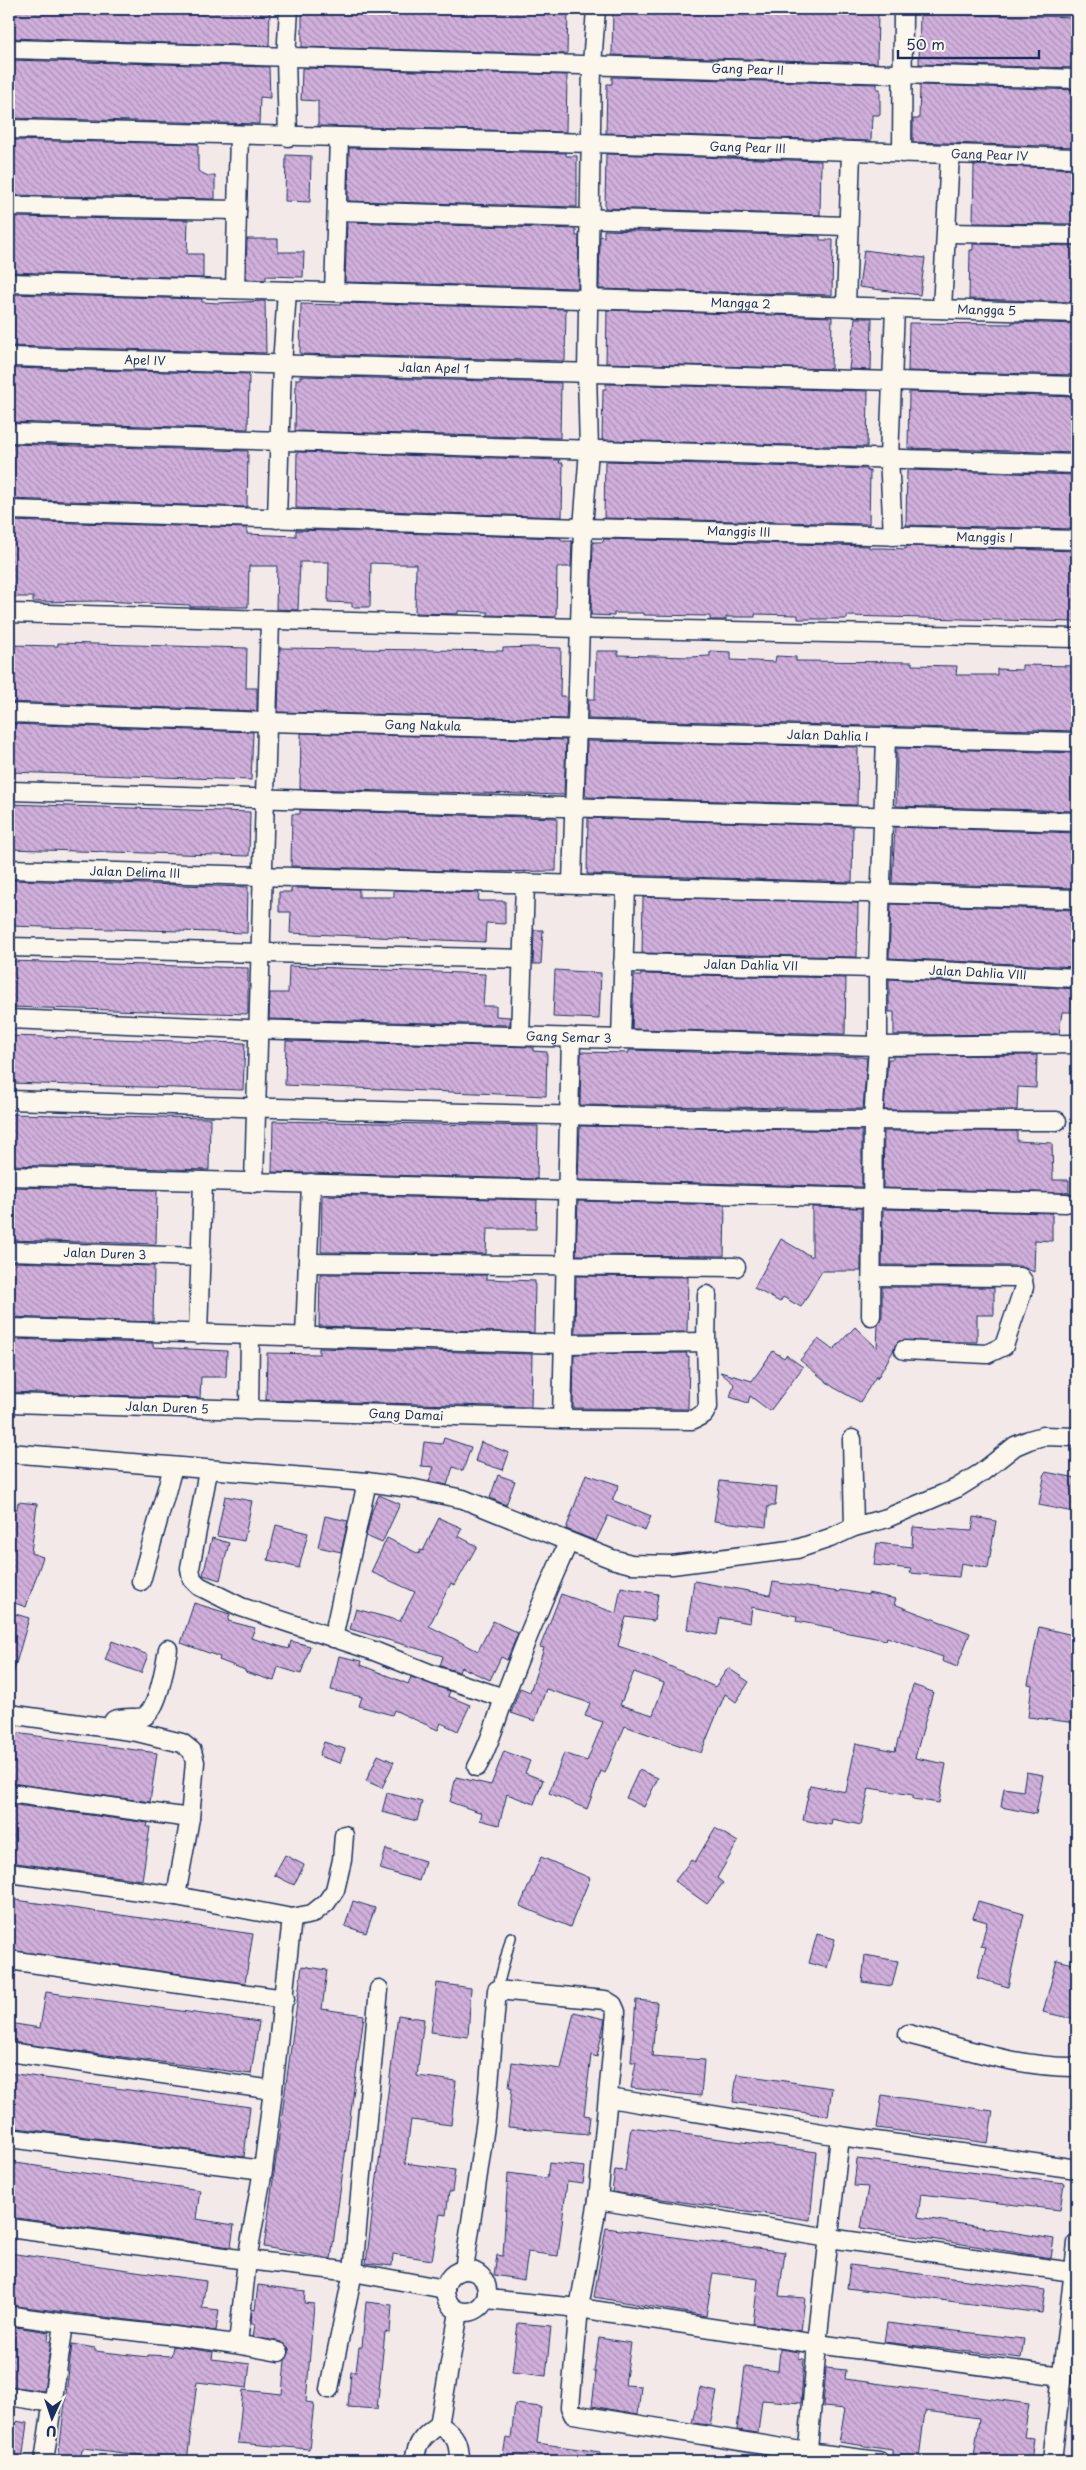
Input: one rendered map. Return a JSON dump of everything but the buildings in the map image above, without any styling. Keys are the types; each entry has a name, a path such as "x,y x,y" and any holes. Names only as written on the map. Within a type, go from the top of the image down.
{"street":[{"path":"288,9 286,58 288,137"},
{"path":"572,883 588,450 587,373 591,219 592,64 596,9"},
{"path":"902,153 903,9"},
{"name":"Gang Pear II","path":"9,49 286,58 592,64 902,76 1077,79"},
{"name":"Gang Pear III","path":"9,129 592,143 902,153"},
{"path":"235,289 239,135"},
{"path":"334,292 339,138"},
{"path":"846,306 847,226 851,152"},
{"name":"Gang Pear IV","path":"902,153 1077,158"},
{"path":"942,309 950,154"},
{"path":"9,206 237,210"},
{"path":"337,212 847,226"},
{"path":"947,232 1077,235"},
{"name":"Mangga 2","path":"9,283 894,308"},
{"path":"277,519 282,364 287,291"},
{"path":"893,536 889,457 894,308"},
{"name":"Mangga 5","path":"894,308 1077,313"},
{"name":"Apel IV","path":"9,357 282,364"},
{"name":"Jalan Apel 1","path":"282,364 1077,386"},
{"path":"9,433 889,457 1077,464"},
{"name":"Manggis III","path":"9,510 893,536"},
{"name":"Manggis I","path":"893,536 1077,540"},
{"path":"9,613 580,628 1077,638"},
{"path":"254,1183 270,620"},
{"name":"Gang Nakula","path":"9,712 267,722 578,728"},
{"name":"Jalan Dahlia I","path":"578,728 1077,742"},
{"path":"871,1316 874,1121 878,1046 878,968 886,738"},
{"path":"9,791 1077,822"},
{"name":"Jalan Delima III","path":"9,869 572,883 1077,899"},
{"path":"520,1036 525,883"},
{"path":"621,1039 626,886"},
{"path":"9,947 522,959"},
{"name":"Jalan Dahlia VII","path":"623,963 878,968"},
{"name":"Jalan Dahlia VIII","path":"878,968 1077,978"},
{"name":"Gang Semar 3","path":"9,1019 258,1030 878,1046 1077,1044"},
{"path":"562,1419 572,1038"},
{"path":"9,1100 570,1115 874,1121 1057,1121"},
{"path":"9,1176 1066,1203"},
{"path":"198,1334 203,1181"},
{"path":"305,1337 311,1184"},
{"name":"Jalan Duren 3","path":"9,1251 200,1257"},
{"path":"308,1263 736,1266"},
{"path":"872,1276 1020,1277 1023,1281 1024,1287 1004,1346 997,1351 987,1354 904,1350"},
{"name":"Gang Damai","path":"249,1411 562,1419 692,1420 704,1414 708,1407 705,1360 707,1295"},
{"path":"9,1328 564,1344 706,1342"},
{"path":"249,1411 250,1335"},
{"name":"Jalan Duren 5","path":"9,1403 249,1411"},
{"path":"9,1453 208,1471 367,1482 410,1488 463,1499 568,1543 631,1564 672,1565 797,1549 830,1538 854,1527 887,1518 957,1488 981,1473 1015,1446 1029,1440 1043,1436 1077,1437"},
{"path":"852,1439 854,1527"},
{"path":"141,1581 173,1467"},
{"path":"208,1471 190,1568 192,1579 199,1586 241,1607 504,1698"},
{"path":"333,1638 367,1482"},
{"path":"477,1767 490,1743 504,1698 534,1618 568,1543"},
{"path":"109,1728 114,1720 118,1718 129,1716 137,1718 145,1716 151,1710 157,1697 168,1649"},
{"path":"9,1714 137,1732 182,1743 192,1751 195,1762 190,1818 176,1896"},
{"path":"9,1793 190,1818"},
{"path":"9,1873 176,1896 292,1918 312,1914 326,1903 334,1890 342,1860 344,1835"},
{"path":"238,2344 247,2260 263,2170 285,1999 292,1918"},
{"path":"9,1960 285,1999"},
{"path":"329,2390 353,2272 379,1989"},
{"path":"464,2270 486,2119 497,1990 605,2000 613,2005 616,2012 610,2098 598,2200 579,2308 570,2407 573,2414 807,2457 879,2461"},
{"path":"908,2034 1011,2060 1059,2067 1077,2066"},
{"path":"9,2052 273,2090"},
{"path":"610,2098 840,2136 1077,2169"},
{"path":"807,2457 817,2344 840,2136"},
{"path":"9,2138 263,2170"},
{"path":"598,2200 829,2238 1073,2272"},
{"path":"9,2228 247,2260 353,2272 445,2289"},
{"path":"1052,2461 1077,2243"},
{"path":"464,2270 475,2272 484,2278 488,2288 487,2299 476,2311 459,2312 448,2302 445,2289 451,2276 464,2270"},
{"path":"487,2299 579,2308 817,2344 1062,2376"},
{"path":"414,2461 416,2450 423,2435 440,2425 459,2312"},
{"path":"9,2315 64,2324 238,2344 279,2352"},
{"path":"44,2461 64,2324"},
{"path":"9,2396 52,2403"},
{"path":"440,2425 450,2432 459,2443 459,2461"}],"lane":[{"path":"497,1990 511,1937"}]}
